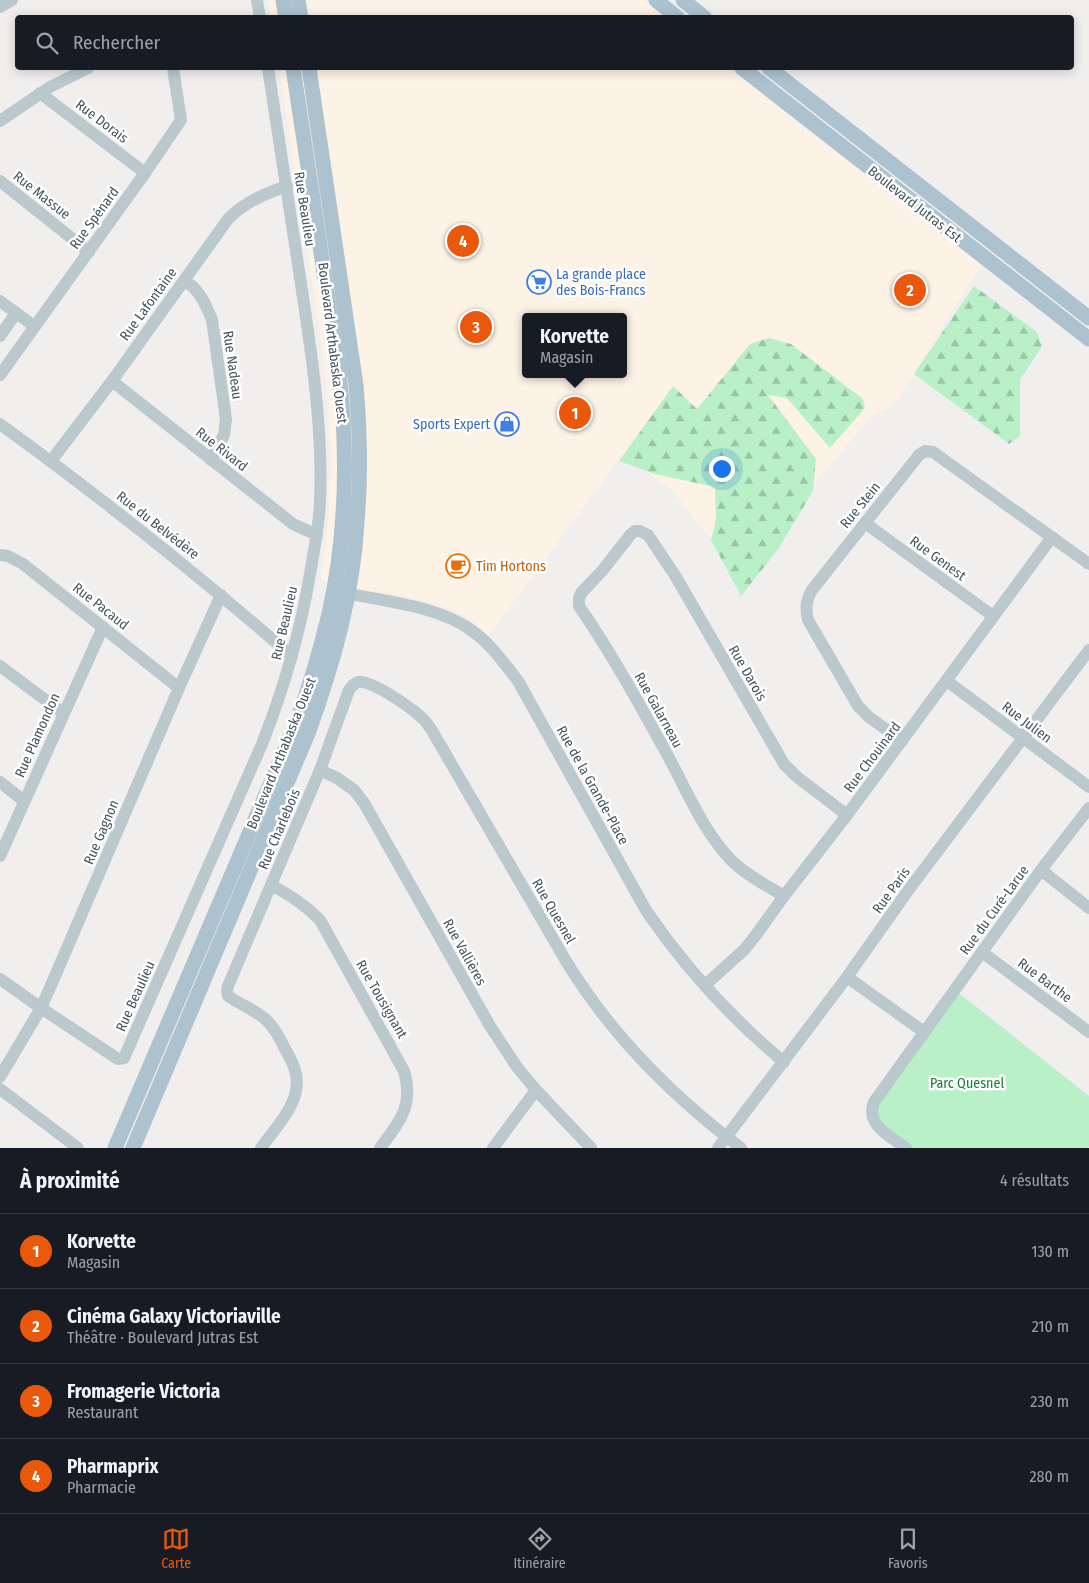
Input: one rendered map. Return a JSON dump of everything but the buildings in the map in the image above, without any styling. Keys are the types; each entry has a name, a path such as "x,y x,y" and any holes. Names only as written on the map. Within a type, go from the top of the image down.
{"main road":[{"path":"283,0 286,15"},
{"path":"298,0 300,15"},
{"path":"656,0 674,15"},
{"path":"683,0 701,15"},
{"name":"Boulevard Arthabaska Ouest","path":"133,1148 309,731 324,691 341,628 339,552 344,499 345,453 343,408 293,70"},
{"name":"Boulevard Arthabaska Ouest","path":"116,1148 296,724 341,592 357,525 360,480 359,422 353,362 309,70"},
{"name":"Boulevard Jutras Est","path":"745,70 1089,339"},
{"name":"Boulevard Jutras Est","path":"772,70 1089,318"}],"street":[{"path":"0,7 12,0"},
{"path":"257,0 260,15"},
{"path":"0,121 40,93 83,70"},
{"name":"Rue Spénard","path":"0,375 181,120 173,70"},
{"name":"Rue Beaulieu","path":"41,1008 118,1059 124,1058 262,744 280,697 306,600 317,535 320,493 319,429 311,347 268,70"},
{"name":"Rue Dorais","path":"40,93 145,173"},
{"name":"Rue Massue","path":"0,181 89,252"},
{"name":"Rue Lafontaine","path":"51,461 112,381 228,219 237,210 260,196 286,186"},
{"name":"Rue Nadeau","path":"184,281 189,283 198,292 207,305 212,320 226,419 224,435 211,460"},
{"path":"0,301 34,326"},
{"path":"0,336 16,313"},
{"name":"Rue Rivard","path":"112,381 293,524 317,535"},
{"name":"Rue du Belvédère","path":"0,424 51,461 221,595 292,656"},
{"name":"Rue Stein","path":"902,741 869,718 858,706 808,620 805,608 807,598 812,590 919,455 925,451 933,452 1089,564"},
{"name":"Rue Genest","path":"865,523 993,616"},
{"name":"Rue Darois","path":"640,531 648,535 676,577 784,764 847,815"},
{"name":"Rue Galarneau","path":"640,531 631,534 582,593 579,599 579,606 628,683 704,822 720,847 742,870 784,896"},
{"name":"Rue Chouinard","path":"705,985 744,950 847,815 1052,537"},
{"name":"Rue Pacaud","path":"0,555 8,556 23,564 179,688"},
{"name":"Rue de la Grande-Place","path":"341,592 432,612 459,623 490,647 518,681 648,912 684,962 784,1062"},
{"name":"Rue Gagnon","path":"0,1077 41,1008 221,595"},
{"name":"Rue Plamondon","path":"0,856 103,627"},
{"name":"Rue Paris","path":"718,1148 784,1062 907,892 1089,650"},
{"path":"0,666 63,713"},
{"name":"Rue Julien","path":"947,680 1089,787"},
{"name":"Rue Charlebois","path":"261,1148 293,1101 296,1093 296,1074 292,1062 271,1024 228,996 227,991 320,770 349,690 359,682"},
{"name":"Rue Quesnel","path":"359,682 375,687 422,718 431,729 582,988 604,1018 670,1089 741,1148"},
{"name":"Rue Vallières","path":"320,770 337,778 354,790 364,803 490,1026 517,1067 536,1090 591,1148"},
{"path":"0,782 24,801"},
{"name":"Rue du Curé-Larue","path":"906,1148 879,1128 873,1121 871,1109 874,1102 1041,870 1089,808"},
{"path":"1041,870 1089,908"},
{"name":"Rue Tousignant","path":"271,885 298,901 320,920 404,1071 408,1083 405,1111 396,1127 380,1148"},
{"name":"Rue Barthe","path":"982,952 1089,1032"},
{"path":"847,977 924,1032"},
{"path":"0,978 41,1008"},
{"path":"0,1089 78,1148"},
{"path":"493,1148 536,1090"}],"shaded area":[{"path":"268,0 644,0 663,15 270,15"},
{"path":"279,70 732,70 981,265 899,397 887,409 872,415 809,490 741,596 711,540 673,491 623,454 489,635 473,621 441,606 421,600 320,580 328,523 331,462 328,402 319,326"}],"green space":[{"path":"974,286 1037,332 1042,346 1020,380 1020,436 1009,444 914,374"},
{"path":"769,338 791,344 863,399 865,408 830,448 787,398 768,395 816,459 813,491 779,548 741,596 711,540 716,519 715,487 655,474 619,461 673,386 697,409 750,344"},
{"name":"Parc Quesnel","path":"955,990 1089,1096 1088,1148 906,1148 879,1128 874,1102"}],"place":[{"name":"Pharmaprix","path":"463,241"},
{"name":"La grande place des Bois-Francs","path":"539,282"},
{"name":"Cinéma Galaxy Victoriaville","path":"910,290"},
{"name":"Fromagerie Victoria","path":"476,327"},
{"name":"Korvette","path":"575,413"},
{"name":"Sports Expert","path":"507,424"},
{"name":"Tim Hortons","path":"458,566"}]}
